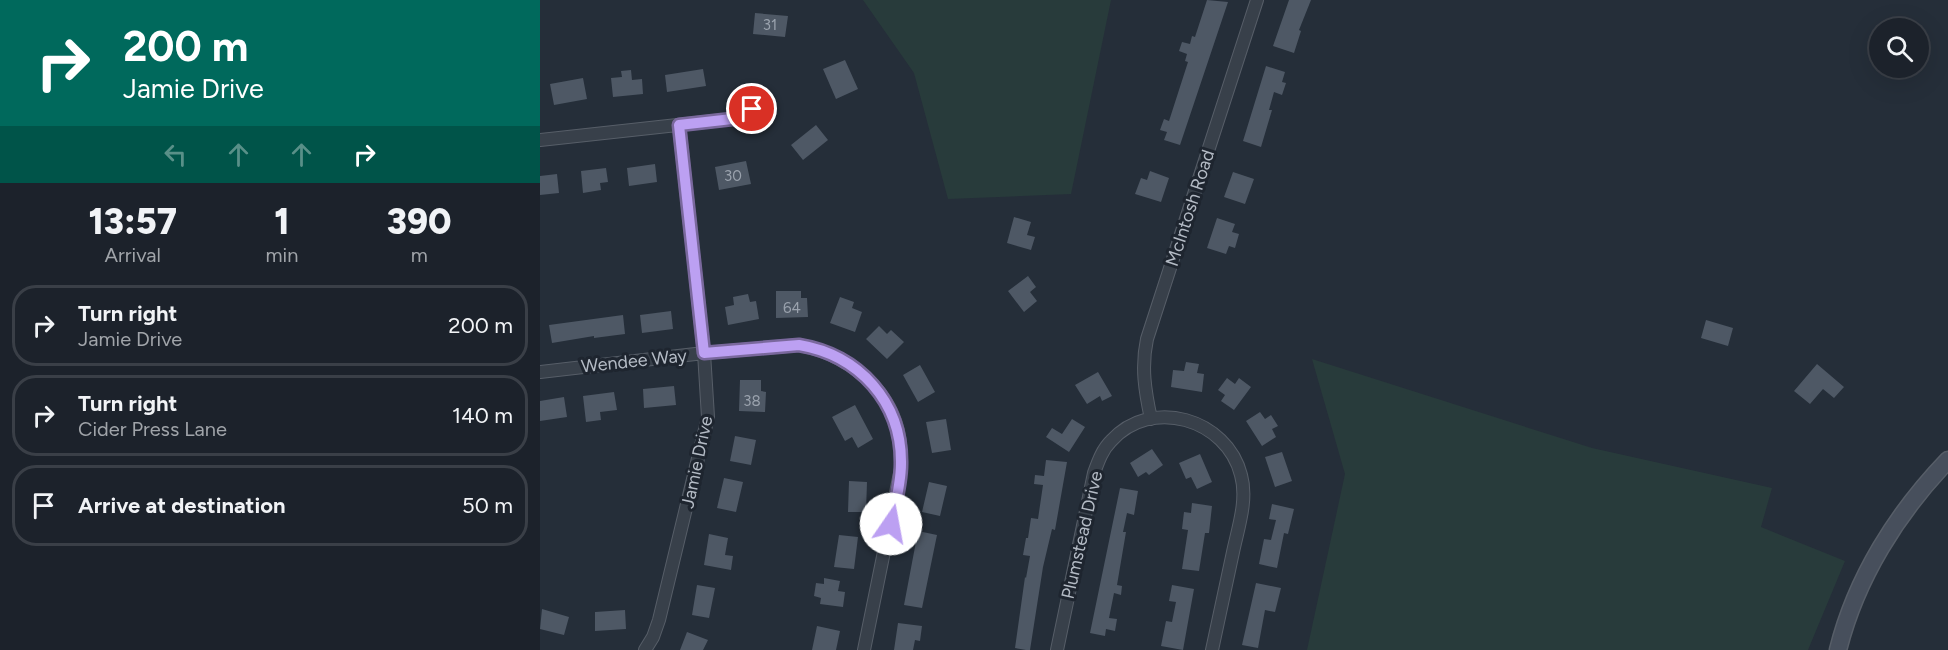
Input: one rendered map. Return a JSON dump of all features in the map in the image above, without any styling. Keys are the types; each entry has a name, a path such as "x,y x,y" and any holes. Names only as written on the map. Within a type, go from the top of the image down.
{"street":[{"name":"McIntosh Road","path":"1151,419 1143,380 1143,360 1147,339 1257,0"},
{"path":"540,140 732,119 765,100"},
{"name":"Jamie Drive","path":"645,650 659,620 708,425 704,353 679,125"},
{"name":"Wendee Way","path":"540,372 785,345 812,348 836,357 857,371 875,388 887,404 898,432 901,468 864,650"},
{"name":"Plumstead Drive","path":"1057,650 1091,486 1104,450 1119,433 1138,423 1151,419 1177,418 1209,429 1225,444 1242,476 1241,513 1212,650"},
{"path":"1838,650 1861,587 1883,544 1912,501 1948,460"}],"shaded area":[{"path":"863,0 1111,0 1071,194 948,199 914,73"},
{"path":"1312,359 1592,448 1772,488 1761,527 1845,561 1808,650 1307,650 1345,474"}],"building":[{"path":"1207,0 1228,2 1180,145 1164,140 1167,132 1160,130 1164,119 1169,121 1188,62 1185,61 1187,54 1179,51 1182,42 1190,44 1192,36 1195,37"},
{"path":"1289,0 1311,0 1299,30 1301,31 1294,53 1273,46"},
{"path":"755,13 788,16 785,37 753,34"},
{"path":"845,60 858,89 836,99 823,69"},
{"path":"1266,66 1285,72 1282,82 1286,83 1282,95 1274,92 1269,110 1272,110 1261,147 1243,141"},
{"path":"703,69 706,86 667,92 665,75"},
{"path":"631,70 632,80 642,79 643,94 613,97 611,78 622,77 621,71"},
{"path":"583,78 587,99 554,105 550,84"},
{"path":"816,125 828,140 803,160 791,145"},
{"path":"746,161 751,184 719,190 715,167"},
{"path":"655,164 657,182 629,186 627,168"},
{"path":"606,168 608,182 600,183 601,190 583,193 581,171"},
{"path":"1150,171 1169,178 1161,202 1135,194 1141,178 1147,180"},
{"path":"1233,172 1254,179 1245,204 1224,197"},
{"path":"557,174 559,193 540,195 540,176"},
{"path":"1014,217 1031,222 1027,235 1035,237 1031,250 1007,243"},
{"path":"1217,218 1235,224 1232,232 1239,234 1235,248 1229,246 1226,254 1207,248"},
{"path":"1028,276 1036,287 1030,292 1037,301 1024,312 1008,291"},
{"path":"776,291 801,291 801,298 807,298 808,317 776,318"},
{"path":"748,294 750,302 756,301 759,319 728,325 725,307 734,305 733,297"},
{"path":"840,297 854,302 852,308 862,312 855,332 830,323"},
{"path":"671,311 673,329 642,333 640,315"},
{"path":"623,315 625,334 594,338 594,336 552,343 549,325"},
{"path":"1706,320 1733,328 1728,346 1701,338"},
{"path":"879,326 887,334 891,330 904,342 887,359 866,339"},
{"path":"1186,362 1199,364 1197,373 1204,374 1202,392 1171,387 1173,370 1184,371"},
{"path":"1817,364 1844,387 1834,398 1823,389 1810,404 1794,391"},
{"path":"920,365 935,392 918,402 903,375"},
{"path":"1098,372 1112,396 1102,401 1100,396 1087,404 1075,385"},
{"path":"1227,378 1235,384 1239,378 1251,387 1234,410 1221,401 1225,395 1218,390"},
{"path":"740,380 761,380 761,391 766,392 765,412 739,411"},
{"path":"674,386 676,405 644,408 643,389"},
{"path":"614,392 617,410 600,412 601,420 586,422 583,396"},
{"path":"564,397 567,417 540,421 540,401"},
{"path":"855,405 873,439 858,448 852,437 845,441 832,417"},
{"path":"1260,412 1265,419 1271,415 1278,426 1272,429 1276,437 1262,446 1246,421"},
{"path":"946,419 951,450 932,453 926,422"},
{"path":"1072,419 1085,427 1069,452 1046,437 1052,428 1062,434"},
{"path":"735,436 756,440 751,465 730,461"},
{"path":"1152,449 1163,465 1149,475 1146,472 1138,477 1130,463"},
{"path":"1282,452 1292,481 1275,487 1265,457"},
{"path":"1200,454 1212,482 1197,489 1191,477 1186,479 1179,463"},
{"path":"1046,460 1067,462 1055,530 1052,529 1043,567 1030,650 1026,650 1015,648 1030,556 1023,555 1031,518 1038,519 1043,485 1034,484 1035,475 1044,476"},
{"path":"724,478 743,482 736,512 717,508"},
{"path":"849,481 867,482 866,512 848,512"},
{"path":"929,482 947,486 940,516 922,512"},
{"path":"1120,488 1138,491 1134,515 1127,513 1123,532 1126,532 1117,585 1122,586 1121,595 1114,593 1109,618 1117,619 1115,631 1106,629 1105,636 1090,633"},
{"path":"1192,503 1212,506 1209,533 1205,533 1199,571 1182,569 1188,530 1182,529 1184,512 1191,513"},
{"path":"1272,504 1294,509 1288,534 1284,533 1277,568 1259,564 1264,539 1271,540 1276,520 1269,519"},
{"path":"918,531 937,535 922,608 904,605"},
{"path":"709,534 728,538 725,555 733,556 731,570 704,565"},
{"path":"839,535 858,537 854,569 834,567"},
{"path":"824,578 840,581 838,591 845,592 843,607 820,604 821,598 814,596 816,583 824,584"},
{"path":"1256,583 1281,588 1275,612 1265,610 1258,648 1242,645"},
{"path":"697,585 715,588 709,618 692,615"},
{"path":"1172,585 1194,589 1183,650 1161,646 1166,621 1172,622 1176,602 1169,601"},
{"path":"542,609 569,617 564,635 540,629"},
{"path":"625,610 626,629 595,631 595,612"},
{"path":"898,623 922,626 920,641 915,640 913,650 894,650"},
{"path":"817,626 840,631 836,650 812,650"},
{"path":"687,632 708,640 703,650 680,650"}],"route":[{"path":"752,109 732,119 679,125 704,353 799,345 824,351 836,357 867,379 884,398 890,409 901,444 901,468 891,524"}]}
